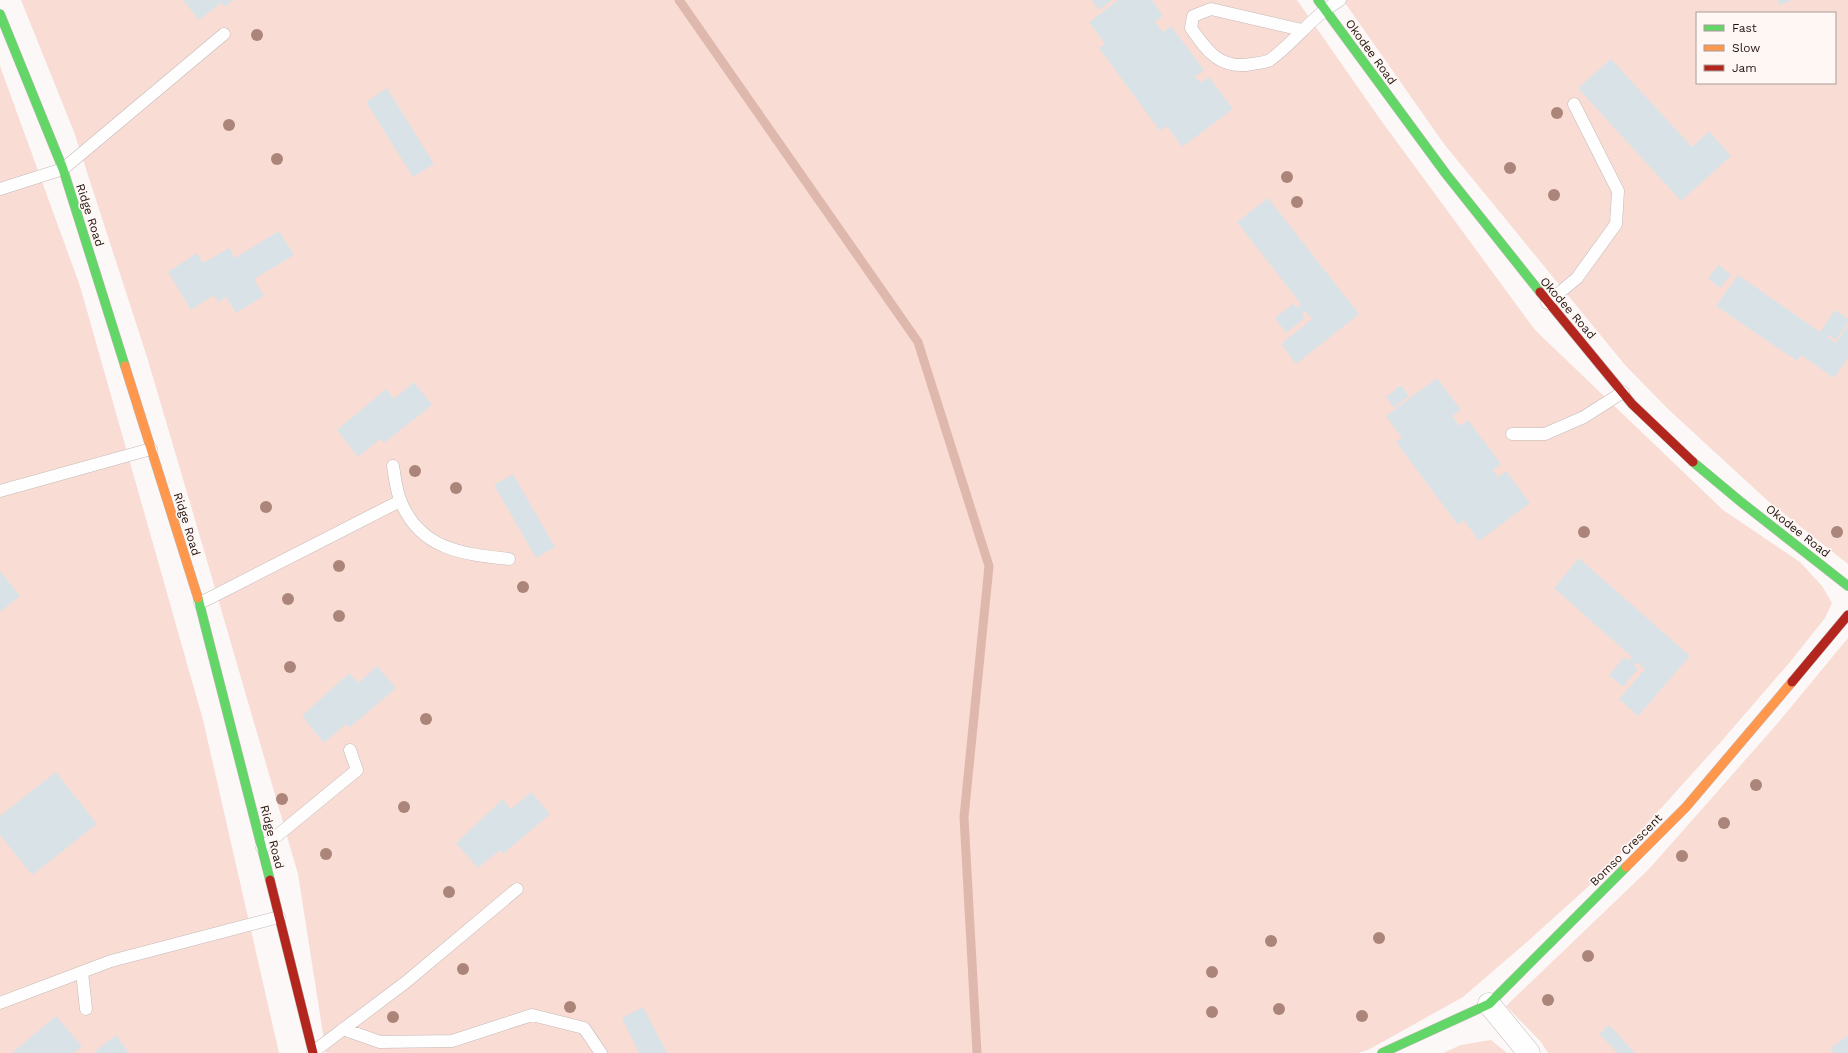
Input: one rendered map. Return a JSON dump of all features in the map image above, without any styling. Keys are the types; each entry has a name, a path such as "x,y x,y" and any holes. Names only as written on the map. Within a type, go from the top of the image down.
{"street":[{"name":"Okodee Road","path":"1321,4 1418,139 1547,303 1639,411 1708,475 1848,586"},
{"name":"Ridge Road","path":"0,14 63,169 200,603 313,1052"},
{"name":"Bomso Crescent","path":"1382,1053 1489,1004 1686,807 1848,615"},
{"path":"1489,1004 1529,1053"}],"lane":[{"path":"1302,30 1211,9 1193,16 1191,28 1206,50 1225,64 1246,65 1268,61 1302,30 1321,4 1340,0"},
{"path":"0,189 63,169 224,34"},
{"path":"1547,303 1577,278 1616,224 1618,191 1574,104"},
{"path":"1512,434 1545,434 1584,417 1624,392"},
{"path":"0,491 151,449"},
{"path":"393,466 400,501 415,527 433,542 468,555 509,559"},
{"path":"200,603 400,501"},
{"path":"262,848 357,770 350,750"},
{"path":"313,1052 406,982 517,889"},
{"path":"0,1003 111,961 279,917"},
{"path":"82,972 86,1009"},
{"path":"343,1029 380,1042 452,1041 532,1016 584,1028 601,1053"}],"shaded area":[{"path":"21,0 1297,0 1380,119 1535,330 1723,510 1800,562 1822,586 1832,603 1825,618 1790,662 1719,744 1599,877 1463,997 1368,1050 1358,1053 326,1053 298,874 147,357 74,132"},
{"path":"1343,0 1848,0 1848,564 1768,501 1669,410 1625,365 1444,144"},
{"path":"0,66 80,286 203,720 279,1053 0,1053"},
{"path":"1848,638 1848,1053 1548,1053 1541,1042 1506,1006 1649,869 1777,724"},
{"path":"1491,1040 1507,1053 1443,1053 1461,1045"}],"building":[{"path":"183,0 233,0 225,7 221,3 199,20"},
{"path":"1091,0 1112,0 1099,10"},
{"path":"1118,0 1152,0 1163,16 1155,22 1163,32 1171,26 1204,70 1195,76 1200,83 1209,77 1233,109 1182,147 1167,126 1160,131 1099,48 1105,44 1089,22"},
{"path":"1778,0 1793,0 1779,5"},
{"path":"1611,59 1692,147 1709,131 1731,156 1681,201 1578,88"},
{"path":"387,88 434,164 413,177 366,102"},
{"path":"1268,198 1359,314 1296,364 1281,344 1312,319 1305,311 1302,314 1305,318 1286,333 1275,318 1293,304 1297,308 1301,304 1237,222"},
{"path":"279,231 294,255 254,279 264,296 236,313 226,297 218,302 214,295 191,310 168,272 197,253 203,263 229,248 235,258"},
{"path":"1719,265 1731,275 1720,288 1708,278"},
{"path":"1738,275 1820,332 1835,310 1848,319 1848,322 1836,340 1828,335 1827,337 1836,343 1848,325 1848,358 1834,378 1801,355 1797,361 1716,306"},
{"path":"1437,378 1461,410 1452,416 1460,426 1468,420 1501,464 1493,470 1498,477 1506,471 1530,503 1479,541 1464,520 1458,525 1396,442 1402,438 1386,416"},
{"path":"414,382 432,405 384,443 380,439 358,457 337,430 386,389 394,399"},
{"path":"1401,385 1409,396 1394,408 1386,397"},
{"path":"513,474 555,547 536,558 494,485"},
{"path":"1579,558 1690,656 1638,716 1619,699 1645,669 1637,662 1634,665 1638,669 1623,687 1609,675 1624,657 1628,661 1632,657 1554,588"},
{"path":"0,571 20,596 0,612"},
{"path":"377,666 396,688 349,728 346,724 324,743 302,716 349,673 358,683"},
{"path":"56,772 97,824 32,875 0,835 0,816"},
{"path":"531,792 550,814 503,854 500,850 478,868 456,843 503,799 511,809"},
{"path":"643,1007 667,1053 639,1053 622,1018"},
{"path":"56,1016 82,1046 74,1053 12,1053"},
{"path":"1609,1025 1635,1053 1618,1053 1599,1034"},
{"path":"116,1035 129,1053 93,1053"},
{"path":"1848,1035 1848,1053 1834,1053 1830,1049"}],"waterway":[{"path":"679,0 918,342 989,566 964,817 977,1053"}],"traffic: fast":[{"path":"1318,0 1446,174 1540,292"},
{"path":"0,14 63,169 125,366"},
{"path":"1693,462 1741,502 1848,586"},
{"path":"198,598 270,880"},
{"path":"1382,1053 1489,1004 1626,867"}],"traffic: slow":[{"path":"125,366 198,598"},
{"path":"1626,867 1686,807 1792,682"}],"traffic: jam":[{"path":"1540,292 1632,404 1693,462"},
{"path":"1792,682 1848,615"},
{"path":"270,880 313,1053"}]}
